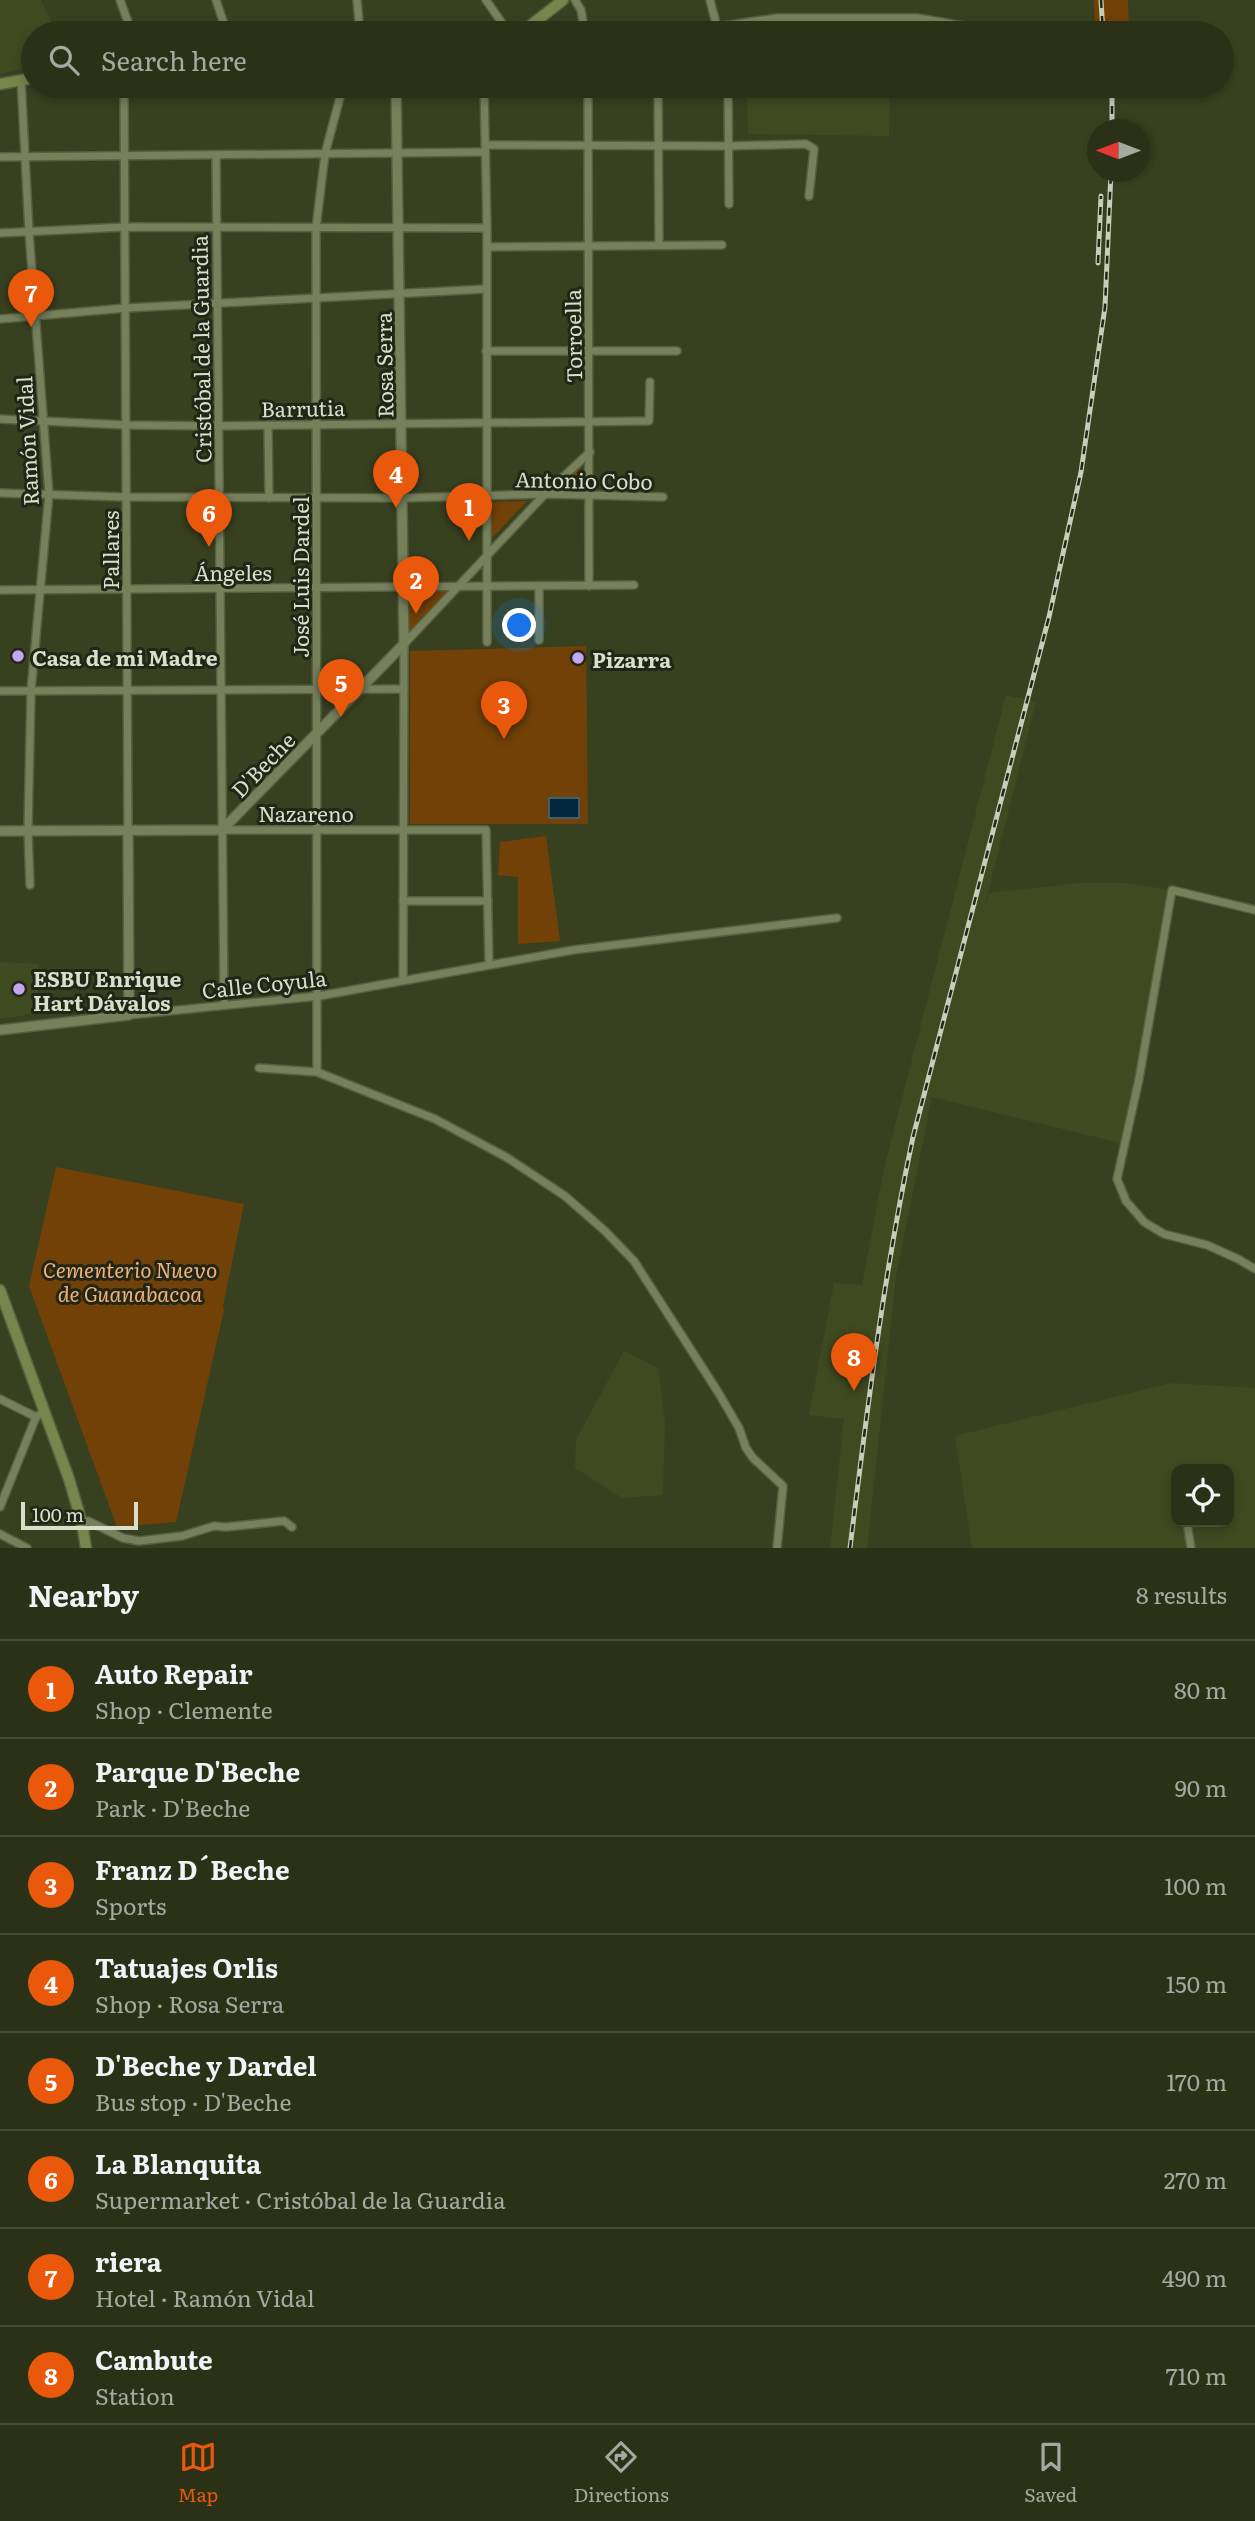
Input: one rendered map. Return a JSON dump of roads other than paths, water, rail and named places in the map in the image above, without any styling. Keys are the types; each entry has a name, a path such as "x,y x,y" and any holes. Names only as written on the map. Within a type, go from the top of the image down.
{"main road":[{"path":"536,21 563,0"},
{"path":"0,84 21,79"},
{"path":"1,1295 41,1414 82,1522 86,1548"}],"street":[{"path":"120,0 128,21"},
{"path":"216,0 223,21"},
{"path":"357,0 359,21"},
{"path":"486,0 501,21"},
{"path":"575,0 583,21"},
{"path":"710,0 715,21"},
{"path":"764,21 777,18 917,18 935,21"},
{"name":"Ramón Vidal","path":"22,98 49,494 31,691 28,831 30,885"},
{"name":"Pallares","path":"124,98 129,1015"},
{"name":"José Luis Dardel","path":"317,1072 316,228 325,154 340,98"},
{"name":"Rosa Serra","path":"396,98 404,644 403,979"},
{"path":"484,98 487,642"},
{"name":"Torroella","path":"588,98 589,586"},
{"path":"658,98 659,245"},
{"path":"728,98 729,204"},
{"path":"0,157 397,153 589,145 806,144 814,149 809,196"},
{"name":"Cristóbal de la Guardia","path":"216,155 224,1005"},
{"path":"0,233 125,227 486,228"},
{"path":"486,247 588,244 722,245"},
{"path":"0,319 126,308 486,289"},
{"path":"486,351 677,351"},
{"name":"Barrutia","path":"0,419 218,426 649,421 650,382"},
{"path":"268,425 269,498"},
{"name":"D'Beche","path":"222,830 360,690 545,494 590,452"},
{"name":"Antonio Cobo","path":"0,493 269,498 545,494 663,497"},
{"name":"Ángeles","path":"0,590 634,585"},
{"path":"539,640 540,587"},
{"path":"0,691 404,689"},
{"name":"Nazareno","path":"0,831 486,830 488,901"},
{"path":"1255,910 1172,890 1139,1079 1117,1179 1126,1201 1144,1222 1164,1234 1207,1245 1255,1269"},
{"path":"403,901 488,901 489,963"},
{"name":"Calle Coyula","path":"0,1030 319,996 489,963 573,950 838,918"},
{"path":"259,1068 317,1072 435,1119 506,1157 565,1196 620,1246 634,1261 718,1392 739,1429 746,1448 783,1486 777,1548"},
{"path":"0,1399 41,1414 0,1507"},
{"path":"82,1522 88,1521 123,1538 139,1541 181,1536 214,1526 284,1521 292,1527"},
{"path":"1188,1527 1191,1548"},
{"path":"0,1534 27,1548"}],"water":[{"path":"549,798 579,798 579,818 549,818"}],"railway":[{"path":"1101,0 1102,21"},
{"path":"1112,98 1112,119"},
{"path":"850,1548 885,1290 913,1137 1049,617 1081,472 1105,307 1111,182"},
{"path":"1098,263 1101,196"}],"place":[{"name":"riera","path":"31,327"},
{"name":"Tatuajes Orlis","path":"396,508"},
{"name":"Auto Repair","path":"469,541"},
{"name":"La Blanquita","path":"209,547"},
{"name":"Parque D'Beche","path":"416,614"},
{"name":"Casa de mi Madre","path":"18,656"},
{"name":"Pizarra","path":"578,658"},
{"name":"D'Beche y Dardel","path":"341,717"},
{"name":"Franz D´Beche","path":"504,739"},
{"name":"ESBU Enrique Hart Dávalos","path":"19,989"},
{"name":"Cambute","path":"854,1391"}],"park label":[{"name":"Cementerio Nuevo de Guanabacoa","path":"130,1280"}]}
